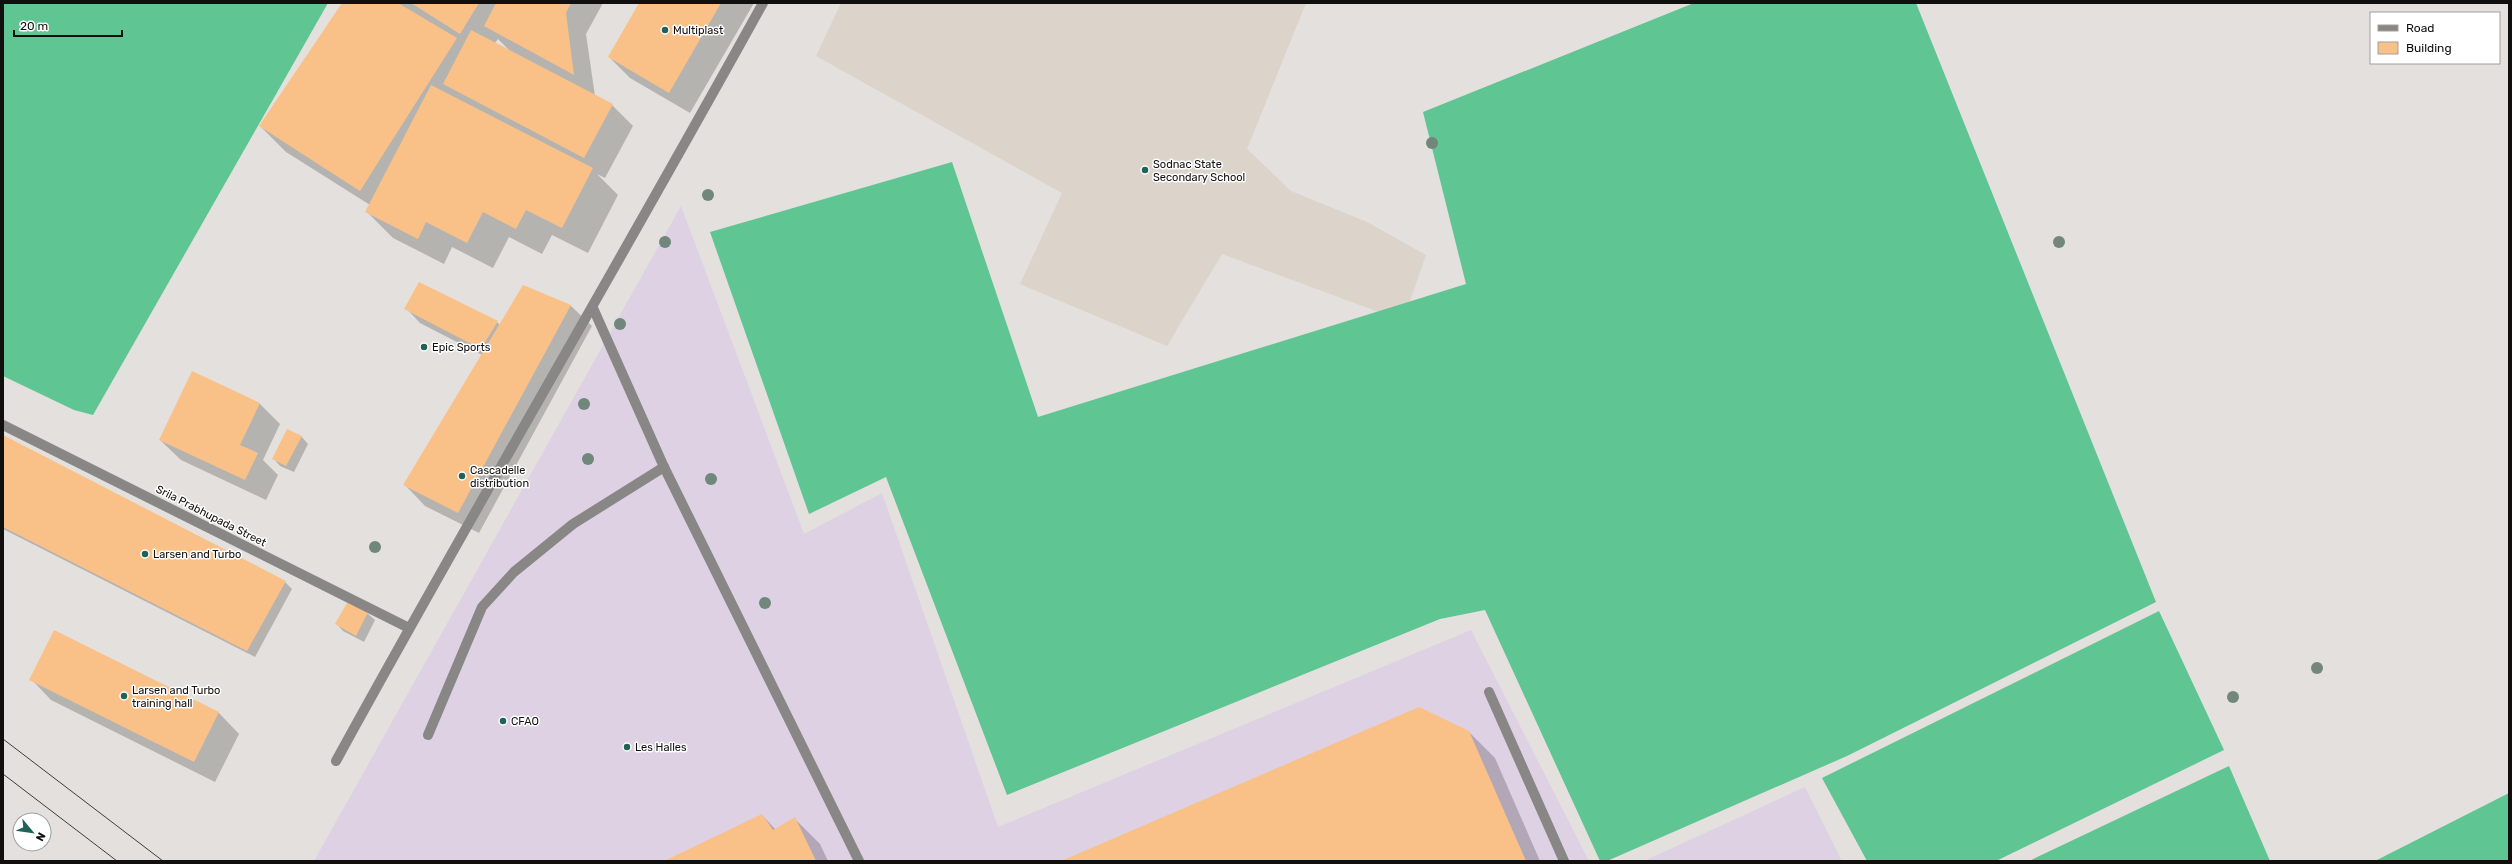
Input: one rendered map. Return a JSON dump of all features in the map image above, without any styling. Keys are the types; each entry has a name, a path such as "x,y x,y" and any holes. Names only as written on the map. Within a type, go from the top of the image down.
{"street":[{"path":"336,762 408,628 593,308 763,3"},
{"path":"593,308 664,467 860,861"},
{"name":"Srila Prabhupada Street","path":"3,425 408,628"},
{"path":"428,735 482,607 514,572 573,524 664,467"},
{"path":"1489,692 1564,861"}],"shaded area":[{"name":"Sodnac State Secondary School","path":"841,3 1306,3 1247,149 1291,191 1367,222 1426,255 1403,321 1222,254 1167,346 1020,284 1062,193 816,56"},
{"path":"681,206 804,534 882,493 998,827 1471,630 1589,861 314,861"},
{"path":"1805,787 1842,861 1644,861"}],"green space":[{"path":"3,3 328,3 93,415 74,410 3,376"},
{"path":"1694,3 1916,3 2156,602 1847,756 1607,861 1600,861 1485,610 1440,619 1007,795 886,477 809,514 710,232 952,162 1038,417 1466,284 1423,112"},
{"path":"2159,611 2224,750 1996,861 1867,861 1822,778"},
{"path":"2229,766 2270,861 2029,861"},
{"path":"2509,793 2509,861 2375,861"}],"building":[{"path":"342,3 398,3 457,38 360,191 259,126"},
{"path":"411,3 479,3 460,34"},
{"path":"496,3 571,3 566,13 574,75 484,26"},
{"name":"Multiplast","path":"639,3 721,3 669,93 608,57"},
{"path":"471,30 613,104 584,158 443,84"},
{"path":"431,85 593,168 562,228 526,210 516,229 483,212 467,243 426,222 418,239 365,212"},
{"path":"419,282 498,321 481,349 404,309"},
{"path":"523,285 571,305 458,513 403,485"},
{"path":"192,371 260,403 240,445 258,453 245,480 159,440"},
{"path":"287,429 302,436 286,466 272,459"},
{"name":"Larsen and Turbo","path":"3,435 286,581 247,651 3,527"},
{"path":"348,601 368,612 356,636 335,624"},
{"name":"Larsen and Turbo training hall","path":"54,630 219,712 194,762 29,680"},
{"path":"1419,707 1469,731 1526,861 1061,861"},
{"path":"762,814 773,830 795,817 816,861 664,861"}],"tram line":[{"path":"3,739 163,861"},
{"path":"3,774 117,861"}],"place":[{"name":"Multiplast","path":"665,30"},
{"name":"Sodnac State Secondary School","path":"1145,170"},
{"name":"Epic Sports","path":"424,347"},
{"name":"Cascadelle distribution","path":"462,476"},
{"name":"Larsen and Turbo","path":"145,554"},
{"name":"Larsen and Turbo training hall","path":"124,696"},
{"name":"CFAO","path":"503,721"},
{"name":"Les Halles","path":"627,747"}]}
